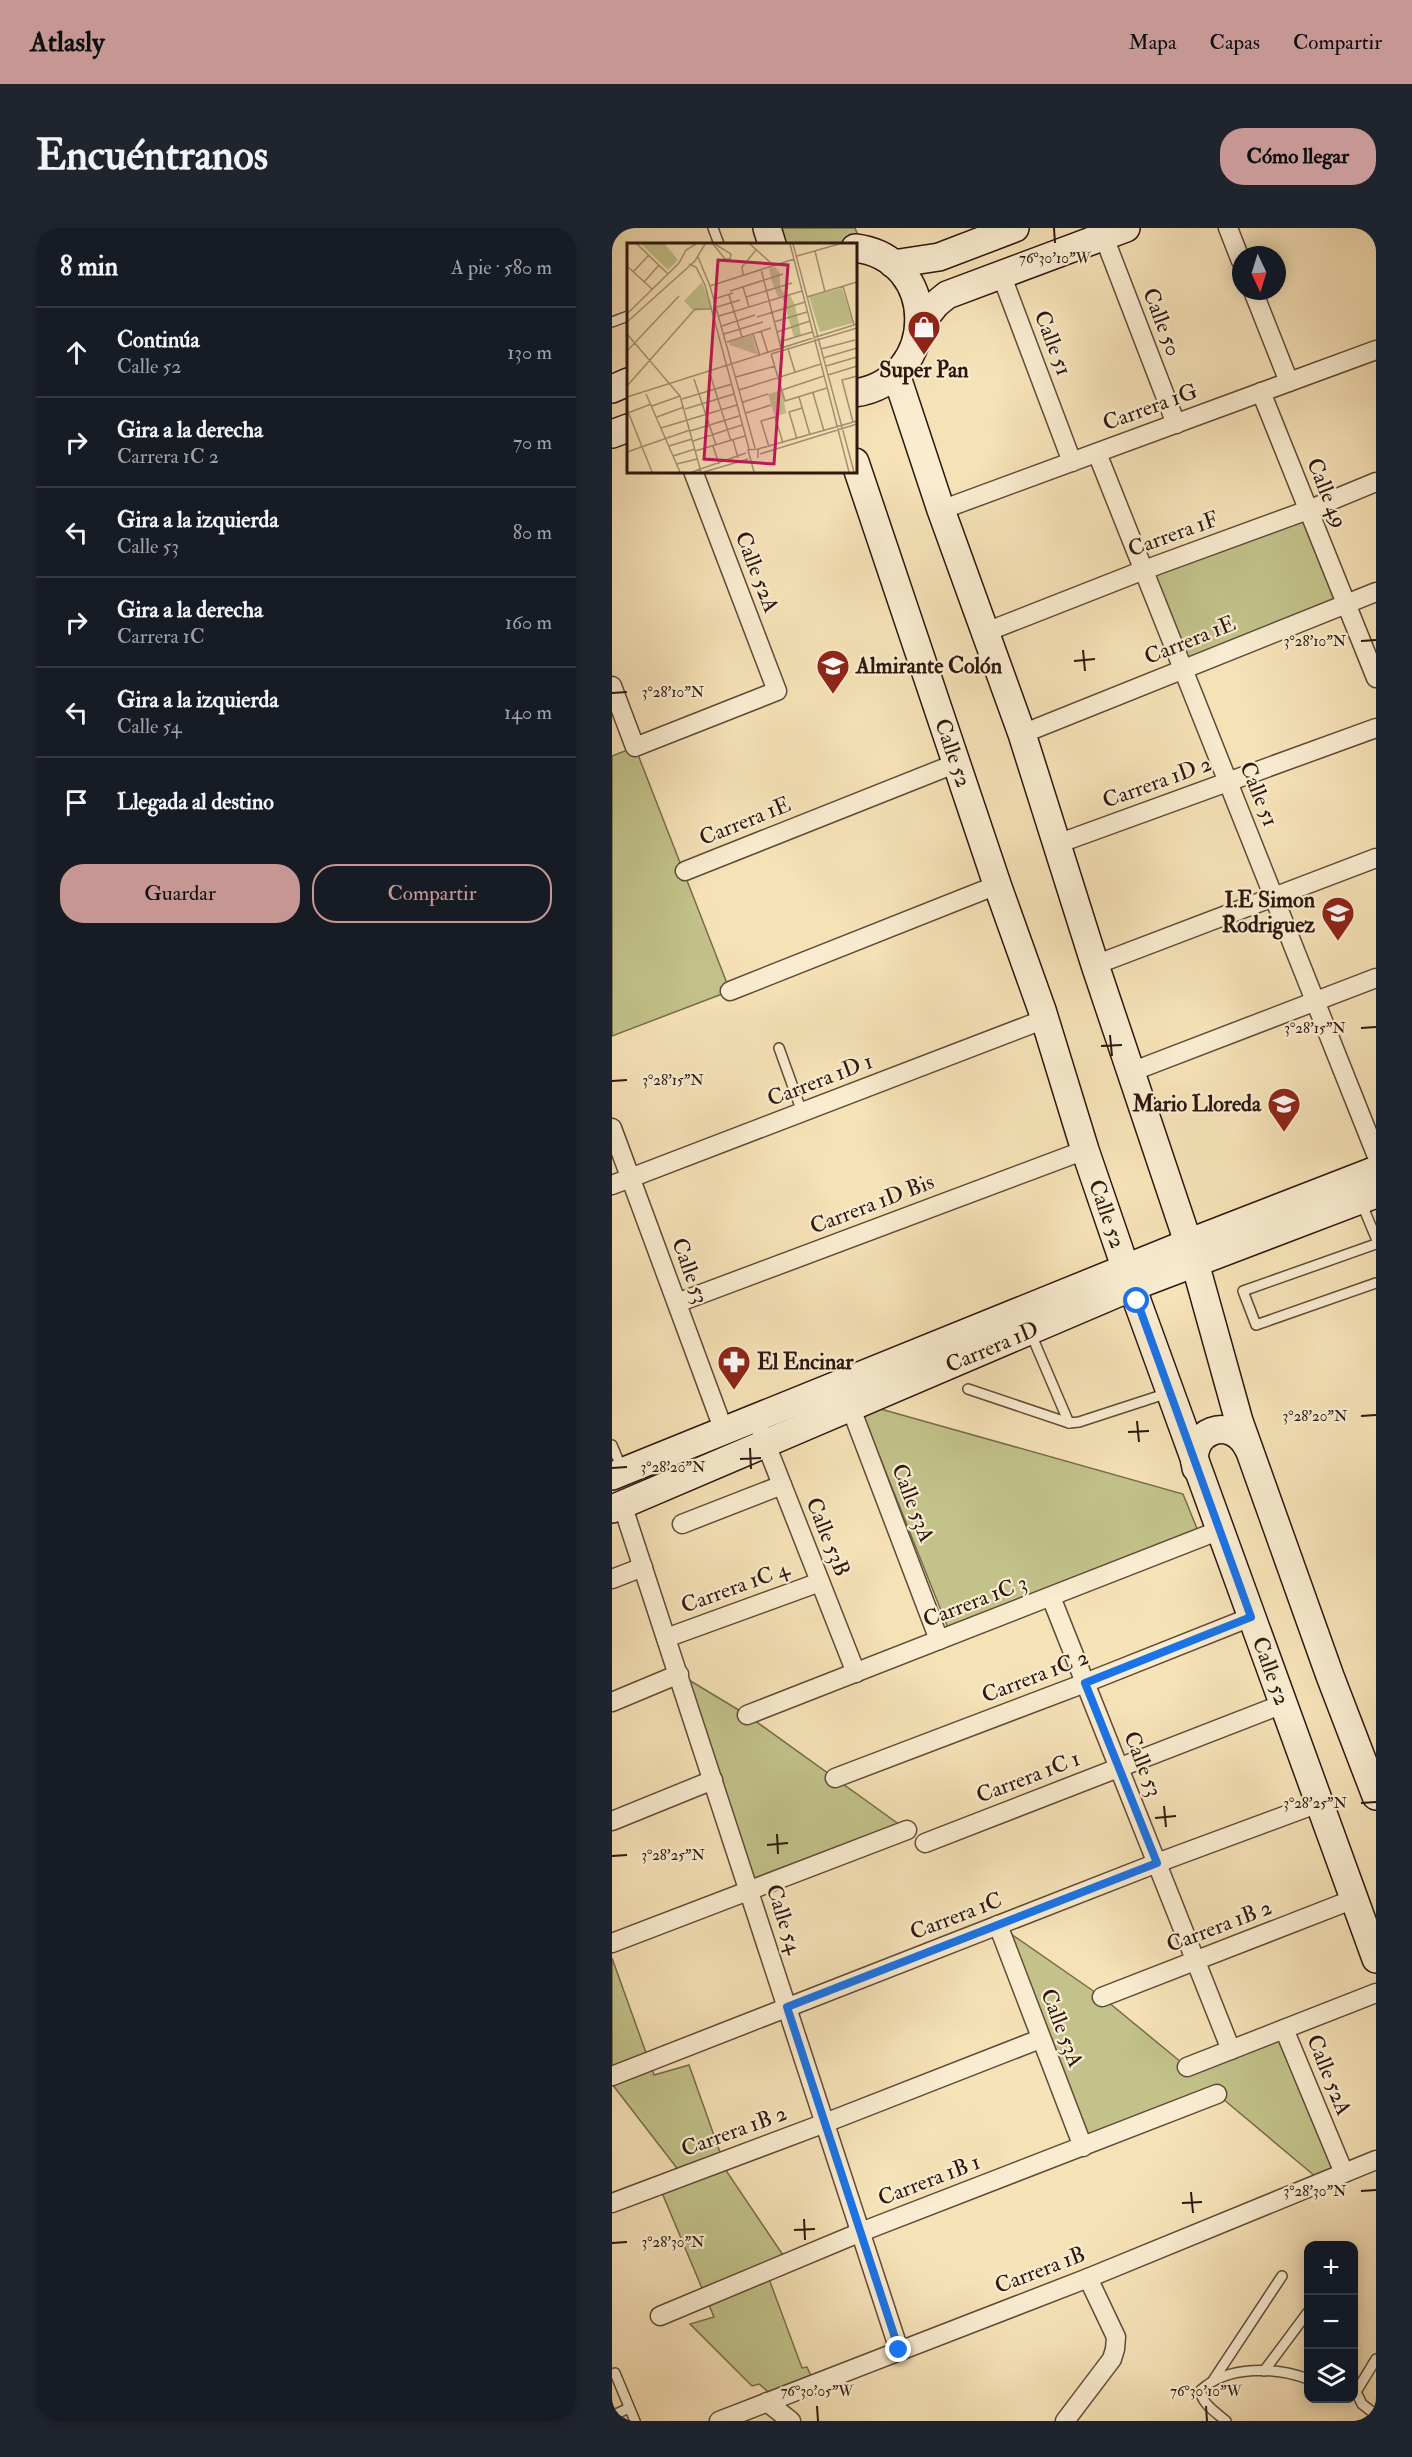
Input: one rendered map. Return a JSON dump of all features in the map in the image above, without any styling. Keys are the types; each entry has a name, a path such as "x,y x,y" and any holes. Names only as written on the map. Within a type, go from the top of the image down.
{"main road":[{"path":"767,228 772,243"},
{"path":"893,264 939,257 1015,228"},
{"path":"856,393 871,390 896,374 912,352 920,325 936,304 947,295 1115,232"},
{"path":"858,242 893,264 905,277 914,291 920,325"},
{"path":"896,374 941,510 1022,734 1131,1072 1186,1259 1248,1448 1376,1796"},
{"path":"612,389 627,382"},
{"path":"612,434 627,428"},
{"name":"Calle 52","path":"856,465 997,885 1045,1019 1084,1150 1196,1468 1376,1959"},
{"name":"Carrera 1D","path":"1186,1259 1376,1170"},
{"name":"Carrera 1D","path":"617,1474 755,1418 846,1395 1129,1278 1368,1197"},
{"name":"Carrera 1D","path":"617,1506 766,1443 846,1395"},
{"path":"1196,1468 1194,1460 1197,1444 1208,1433 1224,1429 1232,1431 1245,1441 1248,1448"}],"street":[{"path":"1228,228 1235,246"},
{"name":"Calle 50","path":"1115,232 1176,424"},
{"name":"Calle 51","path":"1001,274 1072,462"},
{"path":"1257,300 1289,382"},
{"name":"Carrera 1G","path":"941,510 1376,350"},
{"name":"Calle 49","path":"1261,392 1376,678"},
{"name":"Calle 51","path":"1097,453 1376,1154"},
{"name":"Calle 52A","path":"612,686 635,747 777,691 693,472"},
{"name":"Carrera 1F","path":"986,632 1376,482"},
{"name":"Carrera 1E","path":"1022,734 1376,592"},
{"name":"Carrera 1D 2","path":"1057,844 1376,728"},
{"name":"Carrera 1E","path":"685,871 957,764"},
{"path":"1095,965 1376,858"},
{"path":"730,990 997,885"},
{"path":"1131,1072 1376,978"},
{"name":"Carrera 1D 1","path":"612,1185 1045,1019"},
{"name":"Calle 53","path":"612,1128 724,1431"},
{"name":"Carrera 1D Bis","path":"677,1303 1084,1150"},
{"name":"Calle 53A","path":"846,1395 939,1640"},
{"name":"Calle 53B","path":"755,1418 856,1673"},
{"path":"682,1524 782,1485"},
{"name":"Calle 54","path":"617,1506 643,1567 679,1674 899,2350"},
{"name":"Carrera 1C 3","path":"747,1715 1220,1530"},
{"path":"612,1579 643,1567"},
{"name":"Carrera 1C 4","path":"666,1638 820,1582"},
{"name":"Calle 53","path":"1051,1597 1231,2050"},
{"name":"Carrera 1C 2","path":"835,1778 1251,1617"},
{"path":"612,1702 679,1674"},
{"name":"Carrera 1C 1","path":"925,1843 1283,1704"},
{"path":"612,1821 713,1780"},
{"name":"Carrera 1C","path":"612,2076 1157,1863 1319,1803"},
{"path":"612,1943 907,1830"},
{"name":"Carrera 1B 2","path":"1102,1997 1354,1899"},
{"name":"Calle 53A","path":"998,1925 1083,2147"},
{"path":"1187,2067 1376,1994"},
{"name":"Calle 52A","path":"1284,2029 1344,2173"},
{"name":"Carrera 1B 2","path":"612,2203 1041,2039"},
{"name":"Carrera 1B 1","path":"660,2316 861,2232 1217,2094"},
{"name":"Carrera 1B","path":"718,2421 1088,2278 1376,2160"},
{"path":"1065,2421 1112,2359 1115,2349 1116,2337 1088,2278"},
{"path":"767,2402 791,2421"}],"lane":[{"path":"713,228 719,243"},
{"path":"612,322 627,316"},
{"path":"779,1048 802,1112"},
{"path":"1368,1197 1376,1238"},
{"path":"1376,1244 1243,1291 1256,1325 1376,1284"},
{"path":"1025,1321 1069,1423"},
{"path":"968,1389 1069,1423 1079,1422 1171,1392"},
{"path":"612,1445 617,1474"},
{"path":"1226,2421 1203,2400 1201,2390 1214,2379 1282,2276"},
{"path":"1264,2371 1304,2317"},
{"path":"1376,2359 1356,2392 1362,2404 1376,2415"},
{"path":"1214,2379 1237,2373 1264,2371 1284,2372 1304,2378"},
{"path":"615,2373 635,2421"},
{"path":"612,2416 629,2408"}],"green space":[{"path":"767,228 855,228 863,249 856,243 772,243"},
{"path":"1308,510 1346,603 1184,668 1144,570"},
{"path":"635,747 730,991 612,1036 612,756"},
{"path":"877,1408 1183,1494 1198,1531 948,1628 863,1415"},
{"path":"679,1674 747,1715 907,1830 749,1889"},
{"path":"998,1925 1102,1997 1187,2067 1284,2029 1344,2173 1322,2182 1217,2094 1083,2147"},
{"path":"612,1958 654,2075 689,2065 727,2172 783,2255 769,2279 802,2368 807,2367 812,2378 772,2395 759,2384 752,2386 690,2324 714,2317 660,2188 683,2176 612,2084"}],"place":[{"name":"Super Pan","path":"924,356"},
{"name":"Almirante Colón","path":"833,695"},
{"name":"I.E Simon Rodriguez","path":"1338,942"},
{"name":"Mario Lloreda","path":"1284,1133"},
{"name":"El Encinar","path":"734,1391"}],"route":[{"path":"899,2350 787,2007 1157,1863 1085,1683 1251,1617 1137,1301"}]}
